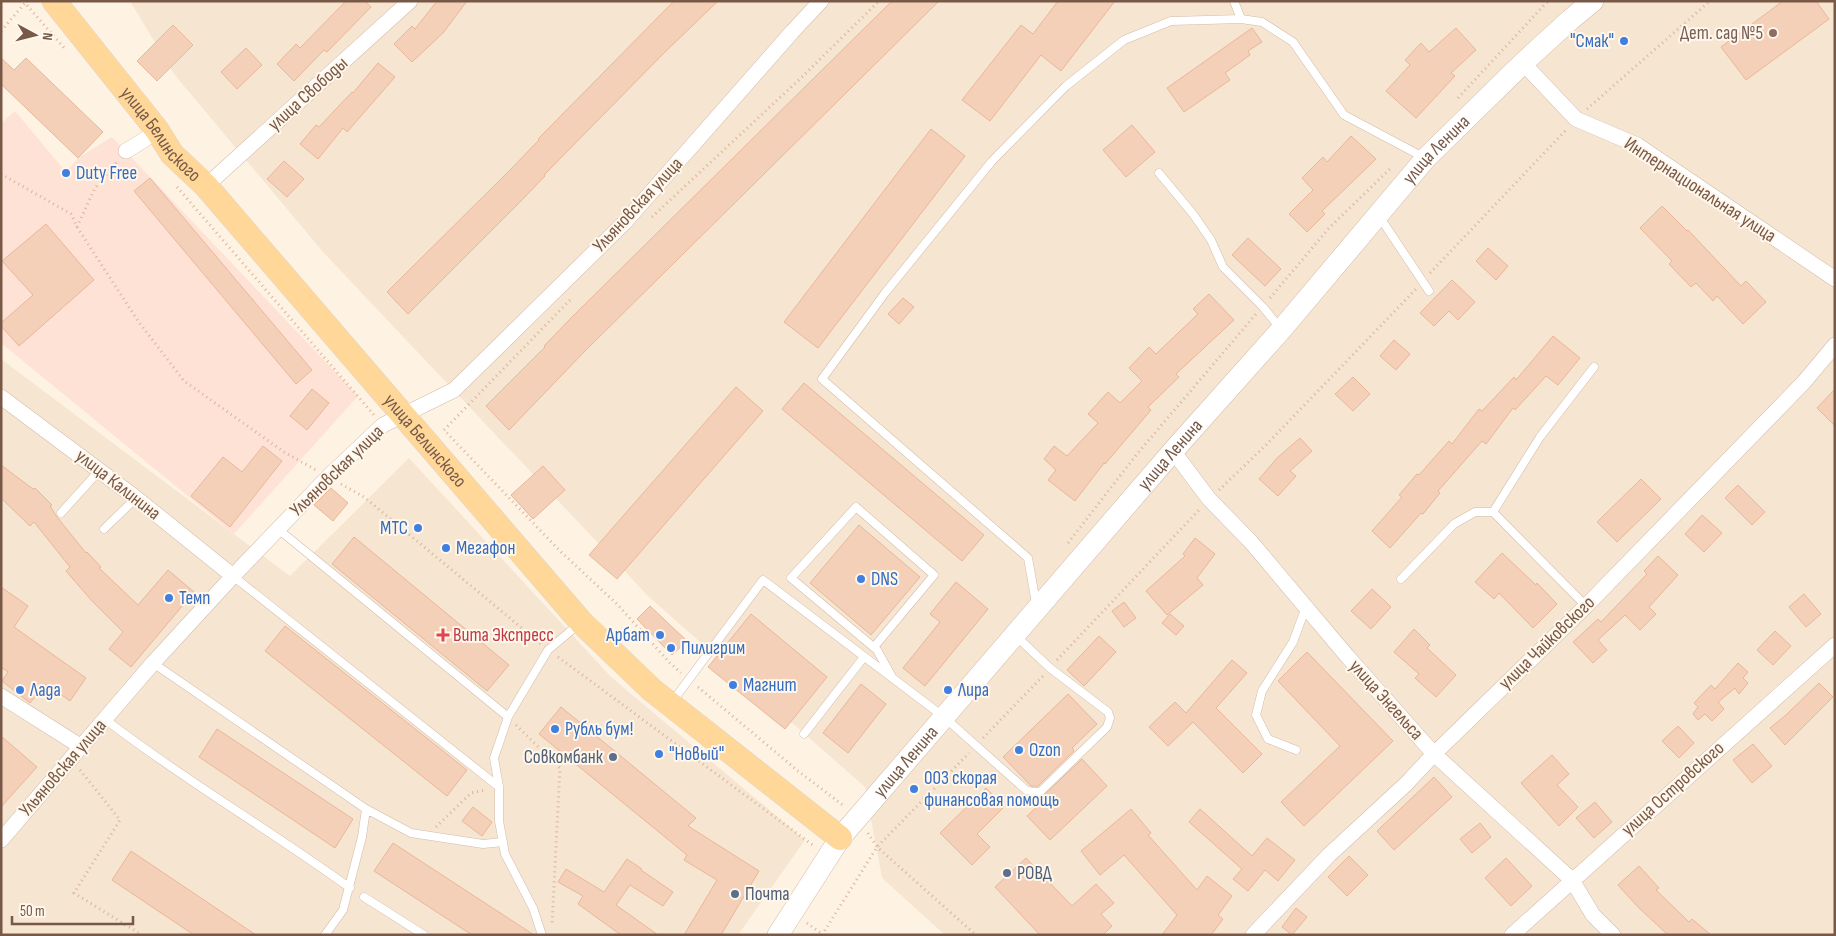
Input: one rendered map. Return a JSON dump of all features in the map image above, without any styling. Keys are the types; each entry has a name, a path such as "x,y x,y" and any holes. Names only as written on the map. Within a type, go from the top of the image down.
{"main road":[{"name":"улица Белинского","path":"54,1 157,130 172,154 206,186 393,419 581,622 652,690 840,838"},
{"name":"улица Ленина","path":"778,935 840,838 852,814 944,717 1173,451 1281,330 1426,158 1523,63 1593,1"}],"street":[{"name":"улица Свободы","path":"206,186 410,1"},
{"name":"Ульяновская улица","path":"1,840 153,663 328,477 393,419 454,390 632,214 821,1"},
{"name":"Интернациональная улица","path":"1523,63 1576,119 1637,145 1835,278"},
{"path":"126,151 157,130"},
{"name":"улица Чайковского","path":"1253,935 1329,855 1406,784 1434,754 1586,606 1804,382 1835,345"},
{"name":"улица Калинина","path":"1,397 136,498 233,576"},
{"name":"улица Энгельса","path":"1173,451 1209,499 1251,542 1347,656 1434,754 1572,880 1593,915 1613,935"},
{"name":"улица Островского","path":"1512,935 1835,644"},
{"path":"1,696 80,746"}],"lane":[{"path":"1234,1 1242,20"},
{"path":"1037,608 1028,558 822,379 885,293 992,161 1066,86 1124,40 1171,21 1242,20 1262,22 1293,42 1344,115 1426,158"},
{"path":"1159,173 1193,214 1211,240 1223,267 1263,307 1281,330"},
{"path":"1379,216 1429,291"},
{"path":"1493,512 1540,437 1594,367"},
{"path":"62,513 99,471"},
{"path":"104,529 136,498"},
{"path":"874,647 934,575 856,507 791,578 874,647 893,679"},
{"path":"1402,579 1454,524 1475,512 1493,512 1586,606"},
{"path":"278,529 508,717"},
{"path":"233,576 499,787"},
{"path":"670,704 763,580 944,717 1026,790 1037,792 1045,788 1111,721 1108,712 1050,668 1014,635"},
{"path":"1296,750 1268,739 1256,715 1262,691 1293,642 1306,607"},
{"path":"542,935 533,908 505,854 499,821 499,787 494,758 508,717 548,650 581,622"},
{"path":"804,734 864,657"},
{"path":"153,663 366,809 411,833 483,844 503,842"},
{"path":"106,720 150,753 350,888"},
{"path":"325,935 343,910 362,837 366,809"},
{"path":"364,897 424,935"}],"path":[{"path":"651,218 802,77 879,1"},
{"path":"822,935 877,847 977,745 1209,499 1266,445 1576,119 1710,1"},
{"path":"1,30 24,2 69,54"},
{"path":"77,227 95,188 126,151"},
{"path":"1,174 71,214 77,227 138,321 184,381 284,452 364,497 548,650 817,847"},
{"path":"176,186 393,419"},
{"path":"577,293 444,430 560,551 617,604 670,663 852,814 877,847 976,935"},
{"path":"508,717 560,768 552,926"},
{"path":"70,758 120,820 74,893 142,935"},
{"path":"427,836 471,793 499,787"}],"shaded area":[{"path":"130,1 1835,1 1835,935 945,935 882,878 865,787 649,597 323,252 174,74"},
{"path":"15,111 66,172 78,158 112,137 358,396 234,534 1,343 1,123"},
{"path":"1,359 290,576 409,458 611,677 805,840 738,935 1,935"}],"building":[{"path":"346,1 365,1 371,7 327,52 324,50 294,81 277,64 296,44 300,48"},
{"path":"437,1 467,1 443,33 412,62 394,44 412,26 415,29"},
{"path":"674,1 718,1 664,53 408,314 387,292 508,172"},
{"path":"892,1 939,1 585,351 509,430 486,406 573,316"},
{"path":"1058,1 1115,1 1061,71 1041,55 990,121 962,100 1021,25 1033,34"},
{"path":"1783,1 1816,1 1829,19 1746,80 1721,47"},
{"path":"173,25 193,45 157,81 137,61"},
{"path":"1252,28 1262,42 1248,51 1250,55 1225,73 1230,80 1184,112 1167,88"},
{"path":"1456,28 1476,50 1451,73 1455,76 1416,118 1386,91 1410,65 1405,60 1421,43 1429,52"},
{"path":"246,48 262,65 237,89 221,72"},
{"path":"1,58 14,70 26,58 103,132 78,158 1,84"},
{"path":"378,63 395,77 347,132 343,128 318,159 300,144 316,125 319,127 353,93"},
{"path":"1132,125 1155,152 1126,177 1103,150"},
{"path":"931,129 965,156 818,348 784,322"},
{"path":"1351,136 1376,159 1322,211 1325,214 1307,232 1289,214 1313,190 1302,178 1323,157 1327,162"},
{"path":"284,161 304,179 287,197 267,179"},
{"path":"150,178 312,370 296,384 134,191"},
{"path":"1662,206 1688,230 1741,286 1746,281 1766,302 1743,324 1717,296 1713,301 1696,283 1691,287 1669,264 1672,261 1640,228"},
{"path":"46,224 94,280 19,346 1,326 1,323 33,295 2,261"},
{"path":"1248,238 1281,269 1265,286 1232,255"},
{"path":"1488,248 1508,266 1496,280 1476,261"},
{"path":"1452,280 1475,302 1458,320 1449,311 1434,326 1420,313"},
{"path":"1209,294 1234,320 1176,374 1179,377 1148,407 1151,410 1104,463 1075,501 1048,480 1056,470 1044,459 1054,446 1067,456 1098,423 1088,414 1108,392 1120,403 1142,381 1129,368 1149,347 1156,354 1198,314 1193,309"},
{"path":"903,298 914,307 899,324 888,314"},
{"path":"1553,336 1580,358 1558,385 1546,376 1515,410 1513,408 1486,444 1482,441 1438,491 1440,493 1423,514 1421,513 1390,548 1372,531 1402,497 1399,495 1449,441 1452,444 1479,409 1482,411 1514,377 1516,380"},
{"path":"1394,340 1410,354 1396,370 1380,356"},
{"path":"1353,377 1370,394 1353,411 1335,394"},
{"path":"804,383 984,535 962,561 782,409"},
{"path":"736,387 763,411 617,579 589,555"},
{"path":"312,389 329,403 307,430 290,416"},
{"path":"1835,389 1835,426 1817,408"},
{"path":"1300,438 1312,451 1290,471 1296,476 1278,496 1259,479 1277,458"},
{"path":"263,446 282,461 230,527 191,496 223,457 242,472"},
{"path":"1,465 33,489 35,488 52,505 50,506 57,517 86,553 138,605 168,570 194,592 131,667 109,649 123,632 66,571 70,567 34,522 30,526 1,498"},
{"path":"543,466 565,490 533,519 511,495"},
{"path":"1641,479 1661,499 1617,542 1597,522"},
{"path":"1738,485 1765,512 1752,525 1725,498"},
{"path":"331,488 348,503 333,521 314,505"},
{"path":"1702,515 1722,533 1704,552 1685,534"},
{"path":"859,525 920,577 871,635 810,583"},
{"path":"354,537 509,665 487,691 332,564"},
{"path":"1195,538 1215,554 1197,578 1203,585 1167,615 1146,591 1185,556 1183,554"},
{"path":"1502,553 1536,585 1537,583 1557,604 1533,628 1499,593 1494,599 1475,582"},
{"path":"1658,556 1678,575 1649,607 1656,614 1640,630 1625,615 1598,640 1607,650 1593,663 1573,642 1598,619 1601,622 1647,574 1644,571"},
{"path":"956,582 988,609 925,686 903,668 940,622 930,614"},
{"path":"1,587 28,606 14,627 86,678 70,701 46,684 30,703 2,681 8,672 1,667"},
{"path":"1372,589 1391,607 1371,629 1351,611"},
{"path":"1804,594 1821,614 1806,627 1789,607"},
{"path":"1124,602 1136,618 1124,627 1112,611"},
{"path":"650,606 687,641 672,655 637,619"},
{"path":"751,614 827,677 785,729 708,667"},
{"path":"1170,614 1184,626 1176,635 1162,623"},
{"path":"285,626 467,770 447,796 265,651"},
{"path":"1414,629 1430,645 1427,648 1456,675 1436,697 1415,678 1419,674 1394,652"},
{"path":"1775,631 1791,646 1773,665 1757,650"},
{"path":"1099,636 1116,652 1084,686 1067,670"},
{"path":"1307,652 1393,741 1304,826 1281,802 1340,746 1278,681"},
{"path":"1232,660 1247,673 1216,708 1262,754 1243,773 1193,722 1168,746 1149,727 1175,702 1186,713"},
{"path":"1738,663 1748,672 1743,678 1748,683 1739,694 1735,688 1718,702 1724,709 1712,721 1705,714 1698,720 1693,714 1698,707 1694,703 1711,685 1715,689"},
{"path":"1819,683 1833,697 1785,745 1770,728"},
{"path":"861,684 886,704 848,753 823,733"},
{"path":"1068,694 1097,724 1072,748 1074,751 1038,786 1031,786 1003,757"},
{"path":"561,707 696,818 688,826 759,871 721,935 684,935 717,880 684,860 687,855 539,734"},
{"path":"1678,726 1694,743 1679,758 1662,741"},
{"path":"217,729 353,819 335,848 199,757"},
{"path":"1,736 37,767 1,807"},
{"path":"1753,744 1772,766 1752,783 1733,760"},
{"path":"1552,755 1569,774 1557,785 1578,807 1559,826 1521,783"},
{"path":"1082,759 1107,786 1050,840 1027,816 1044,800 1042,797"},
{"path":"1434,777 1452,797 1394,850 1377,831"},
{"path":"986,788 1004,807 977,834 990,847 972,865 940,833"},
{"path":"1595,802 1612,822 1594,838 1576,818"},
{"path":"473,807 492,822 482,836 462,821"},
{"path":"1131,809 1151,833 1148,835 1197,890 1207,876 1232,896 1218,915 1223,919 1211,935 1162,935 1177,915 1124,855 1100,875 1081,851"},
{"path":"1200,809 1252,856 1267,838 1295,860 1278,881 1265,870 1248,891 1233,879 1242,869 1189,822"},
{"path":"1480,823 1491,837 1472,853 1460,839"},
{"path":"393,843 534,935 472,935 374,871"},
{"path":"131,851 256,935 194,935 112,880"},
{"path":"1349,856 1368,875 1347,896 1328,877"},
{"path":"1026,858 1072,906 1096,884 1114,903 1101,914 1112,926 1103,935 1040,935 995,887"},
{"path":"1506,858 1532,886 1511,906 1485,878"},
{"path":"627,859 673,892 663,906 630,885 616,905 658,935 621,935 578,904 583,896 558,882 566,869 604,892"},
{"path":"1639,866 1659,888 1656,890 1689,922 1692,919 1711,935 1668,935 1638,907 1618,885"},
{"path":"1296,908 1307,917 1292,935 1282,927"}],"place":[{"name":"Дет. сад №5","path":"1773,33"},
{"name":"\"Смак\"","path":"1624,41"},
{"name":"Duty Free","path":"66,173"},
{"name":"МТС","path":"418,528"},
{"name":"Мегафон","path":"446,548"},
{"name":"DNS","path":"861,579"},
{"name":"Темп","path":"169,598"},
{"name":"Вита Экспресс","path":"443,635"},
{"name":"Арбат","path":"660,635"},
{"name":"Пилигрим","path":"671,648"},
{"name":"Магнит","path":"733,685"},
{"name":"Лада","path":"20,690"},
{"name":"Лира","path":"948,690"},
{"name":"Рубль бум!","path":"555,729"},
{"name":"Ozon","path":"1019,750"},
{"name":"\"Новый\"","path":"659,754"},
{"name":"Совкомбанк","path":"613,757"},
{"name":"003 скорая финансовая помощь","path":"914,789"},
{"name":"РОВД","path":"1007,873"},
{"name":"Почта","path":"735,894"}]}
